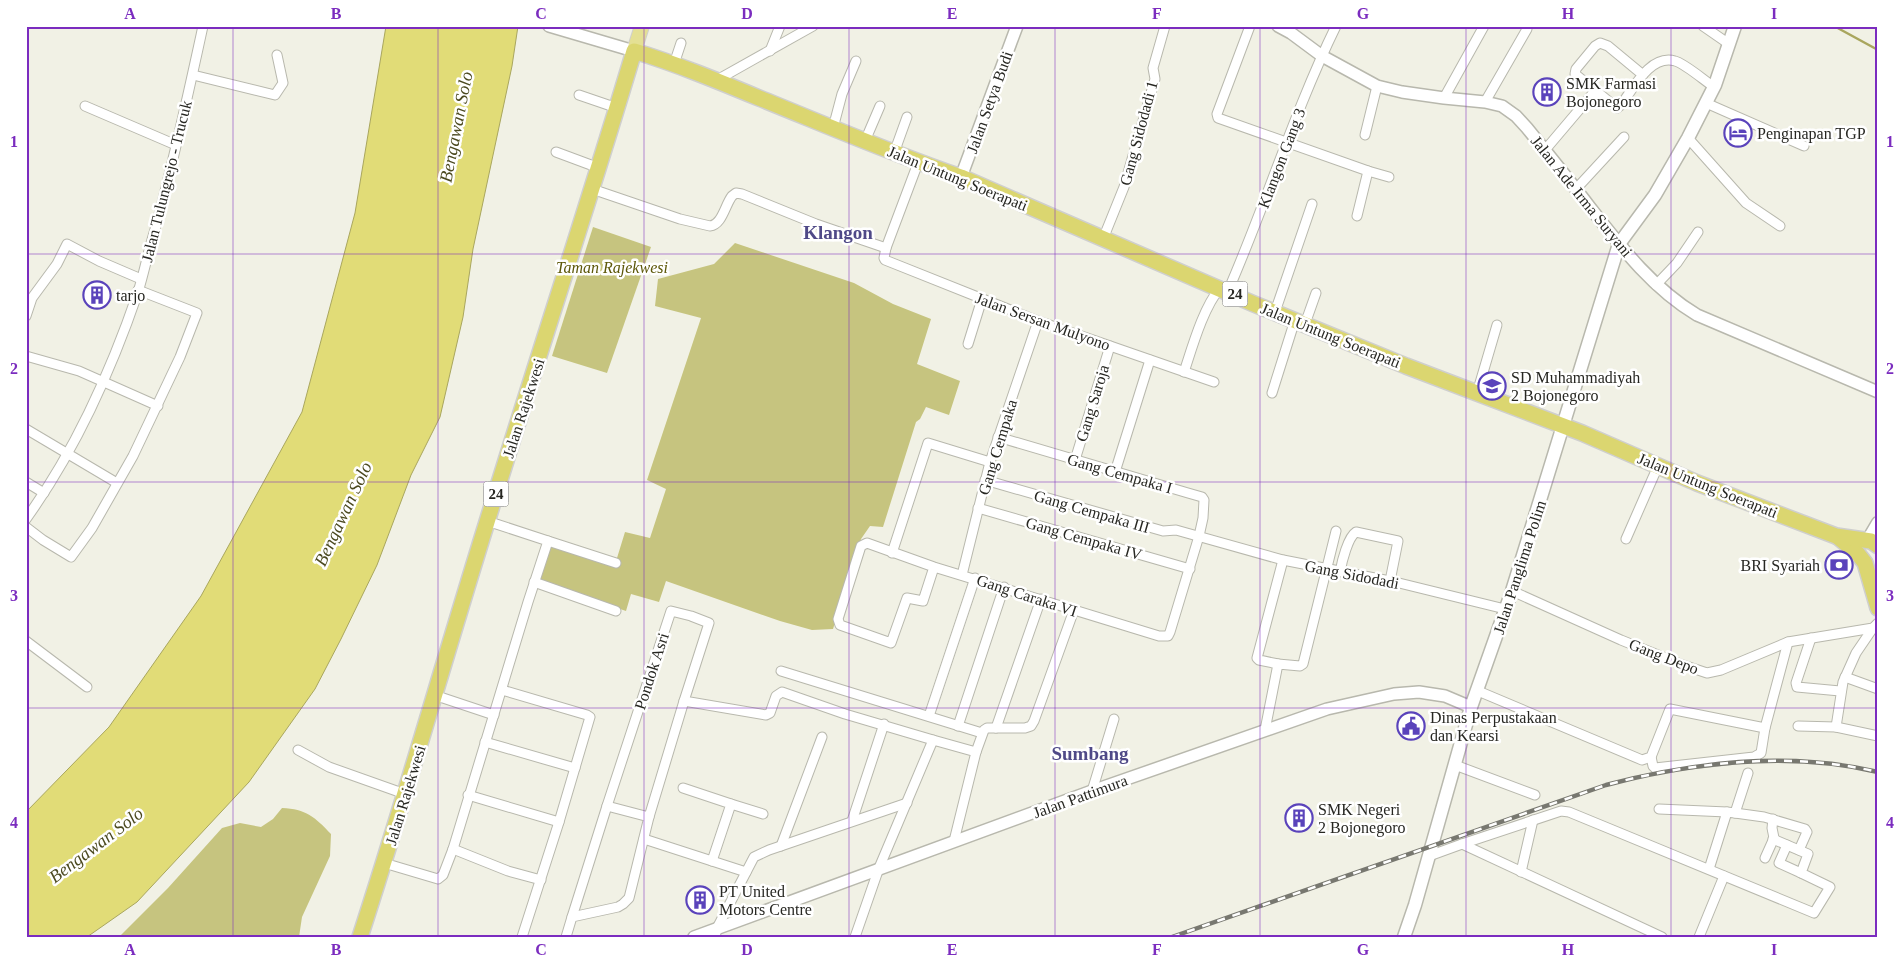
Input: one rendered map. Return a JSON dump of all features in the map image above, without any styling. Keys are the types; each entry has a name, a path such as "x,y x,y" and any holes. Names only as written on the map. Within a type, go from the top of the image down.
{"highway":[{"name":"Jalan Untung Soerapati","path":"634,51 717,80 918,163 961,177 1275,312 1563,426 1706,486 1836,536"},
{"name":"Jalan Rajekwesi","path":"360,937 487,521 599,168 634,51"},
{"name":"24","path":"1836,536 1873,543"},
{"name":"24","path":"1836,536 1860,557 1868,569 1878,608"},
{"path":"1873,543 1860,545 1860,557 1872,560 1878,555"}],"main road":[{"path":"634,51 642,26"},
{"name":"Jalan Panglima Polim","path":"1430,850 1471,707 1512,591 1619,244 1655,195 1688,138 1714,87 1736,26"},
{"path":"1873,543 1878,524"},
{"path":"1404,937 1430,850"}],"street":[{"name":"Jalan Tulungrejo - Trucuk","path":"26,519 68,454 117,347 138,290 176,145 203,26"},
{"path":"549,26 634,51"},
{"path":"770,51 779,26"},
{"path":"717,80 813,26"},
{"name":"Jalan Setya Budi","path":"961,177 1017,26"},
{"name":"Gang Sidodadi 1","path":"1103,239 1124,187 1156,79 1153,68 1165,26"},
{"path":"1250,26 1217,114 1218,118 1368,172 1389,177"},
{"name":"Jalan Ade Irma Suryani","path":"1278,26 1292,30 1322,56 1378,86 1402,92 1485,102 1502,106 1516,116 1619,244 1656,285 1679,304 1697,315 1878,392"},
{"name":"Klangon Gang 3","path":"1184,372 1201,324 1215,294 1224,290 1244,253 1322,56 1336,26"},
{"path":"1444,98 1484,26"},
{"path":"1703,26 1729,44"},
{"path":"1485,102 1528,29"},
{"path":"1643,75 1608,46 1600,42 1576,69 1574,74 1614,107 1619,107 1643,75 1655,64 1667,60 1676,61 1714,87"},
{"path":"674,64 681,43"},
{"path":"193,74 275,96 282,84 277,55"},
{"path":"833,128 842,94 856,61"},
{"path":"1364,135 1378,86"},
{"path":"1544,150 1595,92"},
{"path":"579,95 617,108"},
{"path":"1706,103 1804,146"},
{"path":"85,106 176,145"},
{"path":"865,141 880,106"},
{"path":"894,153 907,118"},
{"path":"1576,189 1624,137"},
{"path":"1688,138 1746,203 1780,226"},
{"path":"556,152 599,168"},
{"path":"592,188 680,219 710,226 718,223 732,196 742,194 816,224 886,248 918,163"},
{"path":"1357,216 1368,172"},
{"path":"1275,312 1312,204"},
{"path":"1656,285 1677,263 1698,232"},
{"path":"26,316 32,298 57,264 67,244 141,279"},
{"name":"Jalan Sersan Mulyono","path":"886,248 885,260 1038,321 1214,382"},
{"path":"26,527 71,557 92,528 133,456 158,406 197,313 138,290"},
{"path":"1272,393 1300,322 1316,293"},
{"path":"968,344 982,299"},
{"name":"Gang Cempaka","path":"962,575 990,462 1038,321"},
{"path":"1476,393 1497,325"},
{"name":"Gang Saroja","path":"1075,460 1110,346"},
{"path":"26,356 102,380 158,406"},
{"path":"1114,472 1150,360"},
{"path":"26,428 117,483"},
{"name":"Gang Cempaka I","path":"998,437 1202,497 1205,504 1199,536"},
{"path":"892,553 928,443 990,462"},
{"path":"1626,539 1658,466"},
{"name":"Gang Cempaka III","path":"985,480 1163,531 1176,530 1199,536"},
{"path":"26,482 44,493"},
{"name":"Gang Cempaka IV","path":"978,508 1190,569"},
{"path":"487,521 616,562"},
{"path":"1283,560 1257,658 1278,664 1300,666 1303,664 1336,531"},
{"path":"1340,572 1345,549 1356,532 1398,541 1390,581"},
{"name":"Gang Caraka VI","path":"934,566 923,601 907,598 891,643 840,625 838,620 862,546 867,544 1159,636 1168,636 1199,536"},
{"name":"Gang Sidodadi","path":"1199,536 1283,560 1390,581 1505,609"},
{"path":"384,863 427,877 438,879 443,875 453,849 468,795 548,541"},
{"path":"929,716 975,578"},
{"path":"534,582 616,610"},
{"path":"958,726 1004,587"},
{"name":"Gang Depo","path":"1512,591 1621,640 1707,673 1721,670 1788,642 1875,625"},
{"path":"996,728 1041,599"},
{"name":"Pondok Asri","path":"572,918 618,907 629,898 649,817 709,624 671,610 607,806"},
{"path":"954,841 982,733 987,728 1025,728 1031,726 1034,722 1074,610"},
{"path":"1836,727 1840,691 1845,677 1856,653 1875,625"},
{"path":"1811,638 1796,683 1797,687 1840,691"},
{"path":"26,641 87,687"},
{"path":"1765,728 1669,709 1651,757 1653,766 1655,768 1754,757 1762,752 1765,728 1788,642"},
{"path":"1265,730 1278,664"},
{"path":"781,671 982,733"},
{"path":"1845,677 1878,689"},
{"path":"502,690 589,716 560,822 522,937"},
{"path":"1478,691 1641,759 1651,757"},
{"path":"684,701 766,715 770,713 776,696 782,692 845,714 976,752"},
{"name":"Jalan Pattimura","path":"694,937 716,932 879,868 1326,708 1394,694 1431,693 1445,696 1471,707"},
{"path":"434,695 494,715"},
{"path":"1092,791 1114,718"},
{"path":"852,821 884,724"},
{"path":"1798,726 1836,727 1878,736"},
{"path":"781,846 822,737"},
{"path":"855,937 879,868 933,740"},
{"path":"485,742 575,768"},
{"path":"298,750 318,762 342,772 405,794"},
{"path":"1455,765 1535,795"},
{"path":"1709,869 1748,773"},
{"path":"684,788 763,814"},
{"path":"468,795 560,822"},
{"path":"716,932 754,857 907,803"},
{"path":"712,861 730,804"},
{"path":"566,937 607,806 649,817"},
{"path":"1659,809 1731,813 1773,819 1807,831 1799,850"},
{"path":"1430,850 1462,844 1561,811 1569,812 1814,913 1830,887 1780,863 1787,845"},
{"path":"1765,858 1774,839 1773,819"},
{"path":"1521,872 1533,820"},
{"path":"644,839 746,872"},
{"path":"1774,839 1809,855 1801,872"},
{"path":"1462,844 1662,937"},
{"path":"453,849 508,871 541,880"},
{"path":"1700,937 1724,876"}],"green space":[{"name":"Taman Rajekwesi","path":"593,227 651,247 607,373 552,356"},
{"path":"735,243 854,283 893,304 931,319 917,364 960,381 949,415 926,407 920,419 916,422 883,527 870,526 861,539 833,629 812,630 780,621 666,581 659,602 631,594 626,611 537,581 550,546 618,565 617,558 625,532 650,538 666,489 647,480 701,318 655,306 658,279 714,264"},
{"path":"282,808 298,810 310,815 331,834 330,856 302,917 299,937 119,937 168,888 222,828 240,823 261,827 273,819"}],"water":[{"name":"Bengawan Solo","path":"386,26 518,26 512,66 473,249 463,317 440,417 411,475 377,565 315,689 249,782 137,902 87,937 26,937 26,812 109,727 201,596 302,412 355,213"}],"waterway":[{"path":"1834,26 1878,50"}],"railway":[{"path":"1172,937 1606,785 1639,777 1707,765 1776,761 1810,762 1878,772"}],"place":[{"name":"SMK Farmasi Bojonegoro","path":"1547,92"},
{"name":"Penginapan TGP","path":"1738,133"},
{"name":"tarjo","path":"97,295"},
{"name":"SD Muhammadiyah 2 Bojonegoro","path":"1492,386"},
{"name":"BRI Syariah","path":"1839,565"},
{"name":"Dinas Perpustakaan dan Kearsi","path":"1411,726"},
{"name":"SMK Negeri 2 Bojonegoro","path":"1299,818"},
{"name":"PT United Motors Centre","path":"700,900"}],"district":[{"name":"Klangon","path":"838,232"},
{"name":"Sumbang","path":"1090,753"}]}
